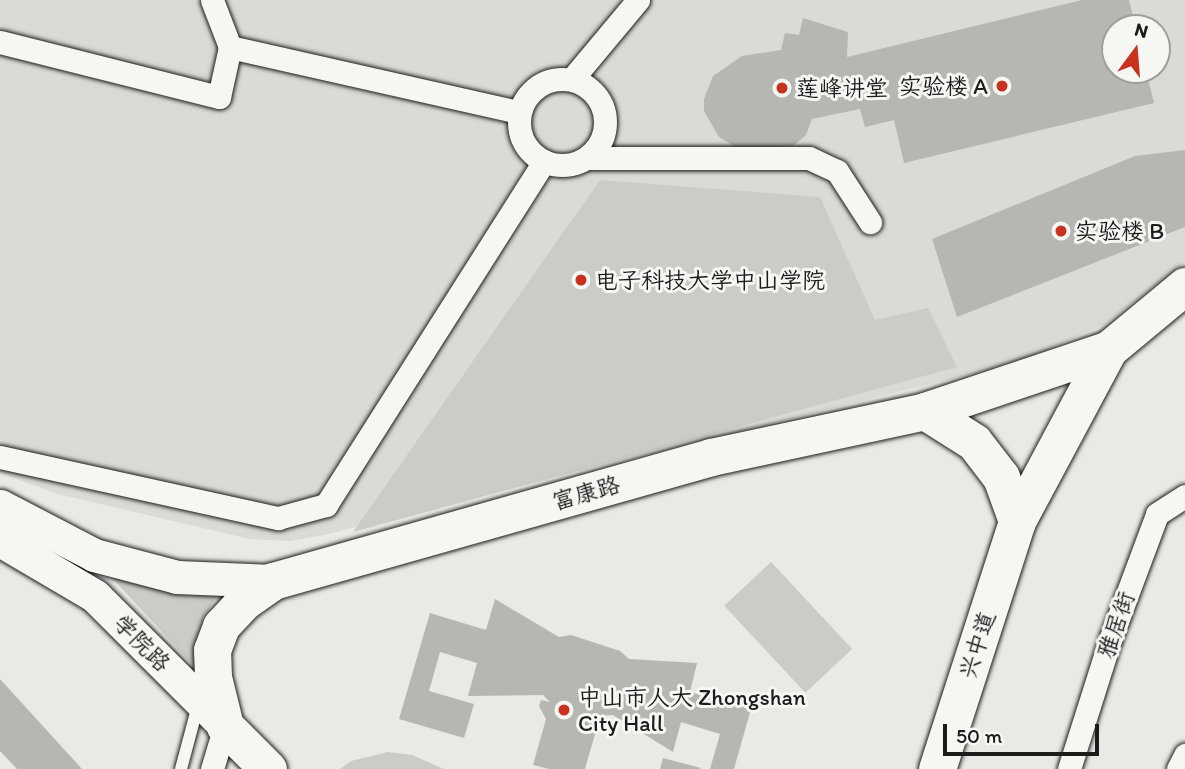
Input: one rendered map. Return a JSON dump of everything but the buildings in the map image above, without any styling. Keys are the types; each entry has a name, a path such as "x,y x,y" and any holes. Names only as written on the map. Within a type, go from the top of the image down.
{"main road":[{"path":"1109,349 1185,286"},
{"name":"富康路","path":"225,726 213,677 212,650 221,626 243,602 273,581 711,457 925,411 1109,349"},
{"name":"兴中道","path":"937,769 1017,521 1109,349"},
{"path":"925,411 974,442 1001,477 1017,521"},
{"path":"0,506 94,555 118,562 177,577 273,581"},
{"name":"学院路","path":"0,540 95,596 268,769"},
{"path":"0,550 34,560"}],"street":[{"path":"0,42 219,97 230,47 212,0"},
{"path":"572,79 638,0"},
{"path":"230,47 519,112"},
{"path":"587,158 604,134 606,119 595,93 572,79 545,82 533,89 519,112 518,127 531,153 544,161 573,164 587,158 808,158 837,171 870,222"},
{"path":"0,457 278,518 326,505 544,161"},
{"name":"雅居街","path":"1069,769 1110,640 1157,513 1185,496"},
{"path":"212,769 225,726"},
{"path":"1178,769 1185,755"}],"lane":[{"path":"181,769 199,700"}],"shaded area":[{"name":"电子科技大学中山学院","path":"0,0 1185,0 1185,262 1105,324 1034,355 974,373 324,535 290,541 250,539 58,494 0,473"},
{"path":"600,180 820,197 875,320 928,308 957,367 353,532"},
{"path":"771,562 852,649 805,693 724,606"},
{"path":"100,565 230,587 217,596 203,617 199,636 203,676"},
{"path":"388,752 412,755 444,769 340,769 351,761"}],"place":[{"name":"实验楼 A","path":"1002,86"},
{"name":"莲峰讲堂","path":"782,88"},
{"name":"实验楼 B","path":"1061,231"},
{"name":"电子科技大学中山学院","path":"581,280"},
{"name":"中山市人大 Zhongshan City Hall","path":"564,710"}]}
